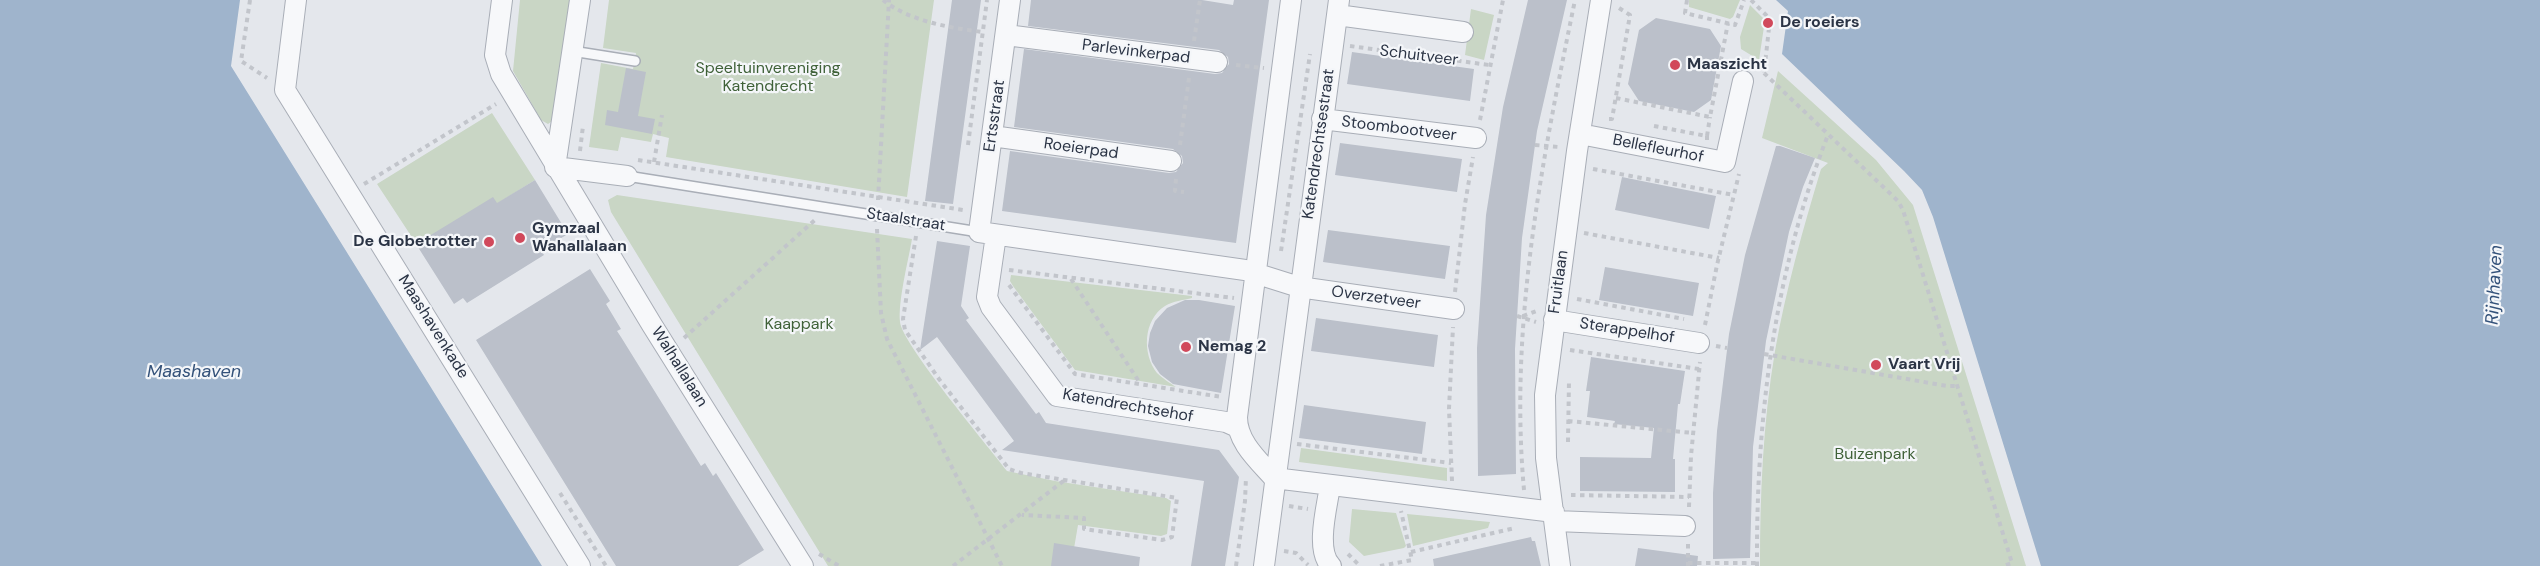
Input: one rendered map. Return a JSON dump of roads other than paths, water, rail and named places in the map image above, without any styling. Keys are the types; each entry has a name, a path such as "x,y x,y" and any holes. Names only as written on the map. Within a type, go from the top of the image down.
{"street":[{"name":"Maashavenkade","path":"296,0 285,90 580,566"},
{"name":"Walhallalaan","path":"502,0 495,55 498,69 555,167 803,566"},
{"path":"555,167 580,0"},
{"name":"Ertsstraat","path":"987,234 992,136 1010,0"},
{"path":"1291,0 1239,392 1237,427 1248,448 1274,478 1554,517 1685,526"},
{"name":"Fruitlaan","path":"1560,566 1545,435 1549,323 1580,134 1607,3"},
{"name":"Schuitveer","path":"1338,7 1462,32"},
{"name":"Katendrechtsestraat","path":"1264,566 1274,478 1286,442 1315,118 1338,7"},
{"name":"Parlevinkerpad","path":"1006,35 1217,62"},
{"name":"Bellefleurhof","path":"1580,134 1725,162 1743,81"},
{"name":"Stoombootveer","path":"1315,118 1476,138"},
{"name":"Roeierpad","path":"992,136 1176,161"},
{"name":"Staalstraat","path":"555,167 628,167"},
{"name":"Staalstraat","path":"987,234 1256,272"},
{"name":"Katendrechtsehof","path":"987,234 987,297 991,307 1057,396 1226,422 1237,427"},
{"path":"1256,272 1299,287"},
{"name":"Overzetveer","path":"1299,287 1454,309"},
{"name":"Sterappelhof","path":"1549,323 1700,343"},
{"path":"1248,448 1256,454 1267,452 1286,442"},
{"path":"1330,486 1323,547 1331,566"}],"lane":[{"path":"572,51 635,61"},
{"name":"Staalstraat","path":"628,167 987,234"}],"water":[{"name":"Maashaven","path":"0,0 240,0 231,66 542,566 0,566"},
{"name":"Rijnhaven","path":"1776,0 2540,0 2540,566 2041,566 1933,217 1922,190 1782,54 1788,11"}],"place":[{"name":"De roeiers","path":"1768,23"},
{"name":"Maaszicht","path":"1675,65"},
{"name":"Gymzaal Wahallalaan","path":"520,238"},
{"name":"De Globetrotter","path":"489,242"},
{"name":"Nemag 2","path":"1186,347"},
{"name":"Vaart Vrij","path":"1876,365"}],"park label":[{"name":"Speeltuinvereniging Katendrecht","path":"768,78"},
{"name":"Kaappark","path":"799,325"},
{"name":"Buizenpark","path":"1875,455"}]}
